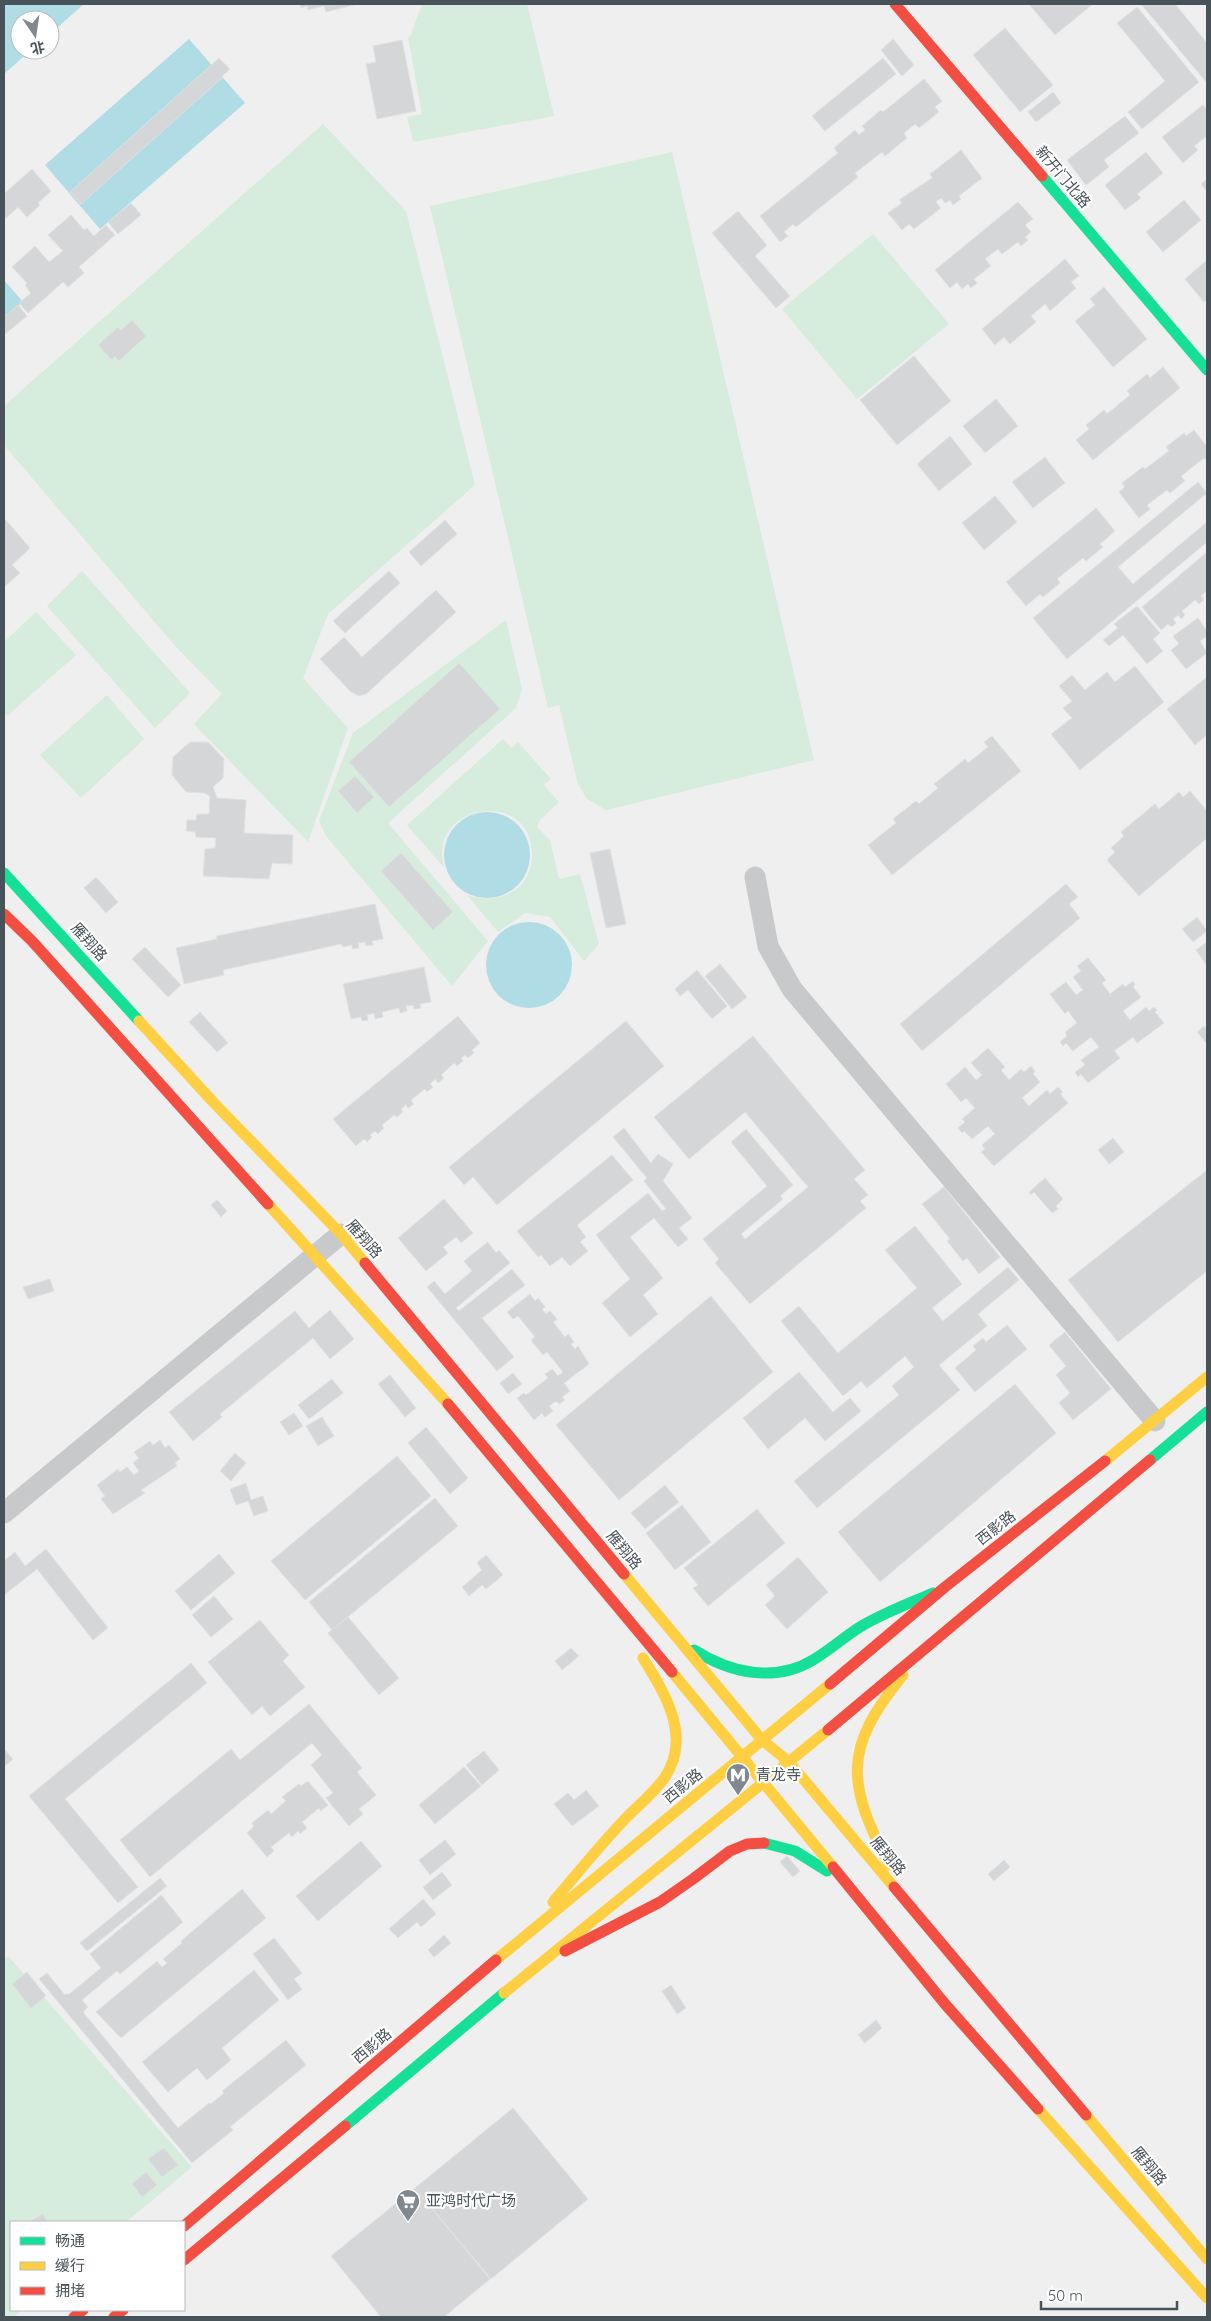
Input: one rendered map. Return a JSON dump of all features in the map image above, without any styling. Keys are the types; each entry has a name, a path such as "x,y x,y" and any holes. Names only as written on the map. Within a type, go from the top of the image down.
{"main road":[{"name":"新开门北路","path":"895,4 1207,370"},
{"name":"雁翔路","path":"4,873 214,1103 341,1234 762,1740 789,1762 1207,2259"},
{"path":"4,914 32,941 316,1254 451,1408 765,1782 944,2004 1207,2298"},
{"name":"西影路","path":"185,2225 520,1940 743,1758 945,1587 1155,1421 1207,1377"},
{"path":"185,2259 539,1964 765,1782 1207,1412"},
{"path":"520,1940 662,1780 676,1754 674,1726 666,1698 600,1586"},
{"path":"678,1639 704,1658 722,1665 758,1672 790,1671 816,1658 852,1631 874,1619 945,1587"},
{"path":"906,1900 865,1813 859,1796 858,1771 864,1734 870,1718 886,1694 927,1647"},
{"path":"539,1964 659,1902 682,1888 726,1853 744,1844 768,1843 790,1849 823,1867 852,1890"}],"street":[{"path":"755,877 768,946 792,989 1155,1421"},
{"path":"4,1513 341,1234"}],"green space":[{"path":"422,4 527,4 554,116 413,142 407,117 422,114 408,37 410,37"},
{"path":"323,124 406,211 475,485 328,614 303,678 348,728 308,842 194,724 222,694 175,646 4,445 4,406"},
{"path":"672,152 814,760 606,810 587,799 578,784 559,705 548,708 430,206"},
{"path":"873,234 949,324 857,399 782,309"},
{"path":"82,571 190,693 155,728 47,606"},
{"path":"36,612 76,655 7,716 4,713 4,642"},
{"path":"506,620 522,689 516,708 388,823 488,941 452,986 326,836 319,821 353,733"},
{"path":"107,695 144,739 81,798 40,755"},
{"path":"503,739 511,748 518,742 551,779 544,785 559,802 540,820 537,827 550,840 559,879 580,874 599,944 584,961 550,917 525,913 498,932 467,895 496,898 509,894 521,885 528,875 532,853 527,832 514,818 498,812 479,812 462,818 449,830 442,847 445,869 407,825"},
{"path":"8,1956 192,2167 127,2221 10,2221 10,2311 21,2311 13,2317 4,2317 4,1959"}],"water":[{"path":"4,4 84,4 60,25 60,10 10,10 10,60 20,60 4,74"},
{"path":"189,39 245,103 100,229 45,165"},
{"path":"4,280 23,302 4,319"},
{"path":"487,812 504,815 518,824 527,838 530,855 527,872 518,886 504,895 487,898 470,895 456,886 447,872 444,855 447,838 456,824 470,815"},
{"path":"529,922 546,925 560,934 569,948 572,965 569,982 560,996 546,1005 529,1008 512,1005 498,996 489,982 486,965 489,948 498,934 512,925"}],"building":[{"path":"300,4 354,5 326,12 324,6 308,10 307,6 301,8"},
{"path":"1029,4 1093,4 1055,35"},
{"path":"1141,4 1175,4 1207,43 1207,83"},
{"path":"1137,7 1199,82 1142,129 1128,112 1165,81 1117,23"},
{"path":"1005,28 1053,85 1020,112 973,55"},
{"path":"893,39 914,65 902,76 881,50"},
{"path":"402,40 416,111 377,119 366,64 376,62 373,46"},
{"path":"219,58 230,69 223,77 81,204 70,192"},
{"path":"883,58 896,74 825,131 812,116"},
{"path":"924,79 942,101 935,107 939,112 919,128 915,124 904,133 907,138 885,156 882,152 855,173 858,177 796,227 793,224 784,232 788,236 780,242 760,216 838,153 834,148 855,130 859,135 865,130 862,126 881,110 883,112"},
{"path":"1053,92 1061,103 1036,122 1028,112"},
{"path":"1203,105 1207,110 1207,136 1194,146 1198,150 1183,163 1162,137"},
{"path":"1125,116 1139,133 1104,160 1109,167 1086,185 1067,160"},
{"path":"961,150 982,178 959,196 961,199 953,205 950,200 945,203 941,198 936,202 941,208 914,229 909,224 902,230 888,213 902,203 899,200 932,178 930,174"},
{"path":"1146,152 1163,173 1137,194 1141,198 1125,210 1105,185"},
{"path":"32,169 51,191 27,217 18,207 4,220 4,194"},
{"path":"1207,179 1207,192 1201,184"},
{"path":"1184,200 1201,220 1163,252 1146,232"},
{"path":"1018,202 1033,219 1025,225 1031,232 1025,237 1028,240 1021,246 1018,242 1002,254 998,249 985,259 991,266 974,279 977,283 971,288 968,284 962,289 957,282 950,288 935,270"},
{"path":"131,203 141,215 118,234 108,222"},
{"path":"738,211 767,245 755,256 790,296 776,308 712,233"},
{"path":"71,215 84,230 87,228 94,236 106,225 115,235 79,267 84,273 68,287 63,282 28,313 19,303 31,293 25,285 27,283 12,267 35,246 49,262 63,251 48,235"},
{"path":"1065,259 1079,276 1071,282 1076,288 1050,311 1045,304 1031,316 1036,322 1010,344 1004,337 995,345 982,329"},
{"path":"1207,260 1207,299 1204,302 1185,279"},
{"path":"1104,287 1147,339 1113,367 1075,321 1095,305 1090,299"},
{"path":"18,305 27,316 4,335 4,317"},
{"path":"132,320 146,336 119,361 115,356 112,360 98,345 118,327 121,330"},
{"path":"914,356 951,401 897,445 860,400"},
{"path":"1163,367 1180,388 1093,460 1076,440 1089,429 1086,425 1104,410 1107,414 1130,395 1127,391 1147,374 1150,378"},
{"path":"996,399 1018,426 985,453 963,426"},
{"path":"1194,430 1207,447 1207,461 1204,458 1181,476 1185,481 1170,493 1167,490 1147,505 1150,509 1139,518 1119,492 1125,487 1122,483 1169,451 1166,447 1184,433 1186,436"},
{"path":"950,436 972,464 939,491 917,464"},
{"path":"1045,457 1065,483 1033,508 1012,482"},
{"path":"1198,482 1207,493 1118,567 1133,584 1207,522 1207,542 1067,659 1033,618"},
{"path":"995,496 1017,522 984,550 962,523"},
{"path":"1096,508 1115,531 1100,544 1103,547 1086,561 1083,558 1057,579 1060,583 1043,597 1040,594 1026,606 1006,582"},
{"path":"4,518 30,548 12,565 20,573 4,587"},
{"path":"445,520 457,534 421,566 409,552"},
{"path":"1207,552 1207,594 1205,592 1201,596 1204,600 1199,604 1195,600 1182,611 1185,615 1181,619 1178,615 1173,619 1176,623 1172,627 1168,624 1161,630 1142,607"},
{"path":"389,571 400,583 345,633 333,621"},
{"path":"436,590 456,612 366,694 359,696 351,692 320,659 344,637 362,657"},
{"path":"1137,606 1160,633 1153,639 1163,651 1147,664 1123,635 1109,646 1103,640 1118,628 1114,624"},
{"path":"1198,618 1207,631 1207,636 1200,641 1207,653 1186,669 1171,650 1179,644 1173,636"},
{"path":"459,663 500,709 389,807 349,762"},
{"path":"1135,666 1164,702 1080,770 1051,734 1072,718 1063,708 1072,701 1059,686 1072,675 1085,690 1107,672 1115,682"},
{"path":"1207,677 1207,735 1195,745 1167,709"},
{"path":"992,736 1021,771 892,875 868,845 896,823 893,819 916,801 919,804 938,788 934,784 965,759 968,763 988,747 984,742"},
{"path":"190,742 208,742 224,759 223,778 213,787 217,798 246,800 244,833 293,835 292,864 272,863 269,879 203,876 205,849 215,848 216,838 196,837 195,832 186,831 187,820 196,820 197,814 209,814 210,796 204,793 186,792 172,775 173,757"},
{"path":"355,776 374,797 357,813 338,791"},
{"path":"1190,791 1207,811 1207,838 1139,896 1107,860 1115,852 1111,848 1124,836 1121,832 1155,804 1159,809 1179,792 1183,797"},
{"path":"610,849 626,924 606,928 590,853"},
{"path":"401,853 453,912 433,930 381,871"},
{"path":"96,877 118,902 106,913 84,888"},
{"path":"1066,884 1078,897 1069,904 1080,918 922,1051 900,1024"},
{"path":"375,904 383,939 372,941 373,945 366,946 365,942 358,943 359,948 352,949 352,945 343,947 341,944 223,970 224,975 184,984 176,948 217,939 216,936"},
{"path":"1197,917 1207,931 1193,942 1182,929"},
{"path":"1207,942 1207,966 1196,950"},
{"path":"145,947 181,985 168,997 132,959"},
{"path":"1088,958 1106,980 1102,983 1110,994 1123,984 1125,987 1133,981 1135,985 1133,987 1141,997 1123,1011 1130,1020 1146,1007 1149,1011 1154,1007 1157,1010 1155,1012 1164,1023 1137,1043 1133,1037 1114,1051 1120,1058 1088,1083 1081,1074 1078,1077 1075,1072 1085,1065 1081,1060 1099,1047 1091,1037 1073,1051 1066,1043 1063,1046 1060,1042 1067,1036 1065,1032 1077,1023 1068,1011 1065,1014 1050,994 1066,982 1076,995 1083,990 1073,977 1081,971 1077,966"},
{"path":"720,964 747,997 732,1009 705,976"},
{"path":"424,967 431,1002 420,1004 421,1008 414,1009 413,1005 406,1006 407,1011 400,1013 399,1008 382,1012 383,1017 375,1019 374,1013 367,1015 368,1020 362,1021 361,1017 351,1019 343,984"},
{"path":"697,970 727,1006 712,1019 688,990 680,996 675,989"},
{"path":"200,1012 228,1043 217,1052 189,1022"},
{"path":"458,1016 480,1043 472,1050 474,1053 468,1058 465,1055 461,1058 463,1061 457,1066 454,1063 441,1075 444,1078 438,1083 435,1079 430,1084 433,1087 427,1092 425,1089 411,1100 414,1104 408,1108 406,1105 401,1109 403,1112 397,1117 394,1115 382,1125 384,1128 378,1134 375,1131 370,1135 372,1137 367,1142 364,1139 356,1146 333,1119"},
{"path":"626,1021 664,1066 497,1205 473,1177 464,1185 449,1167"},
{"path":"1204,1026 1207,1030 1207,1044 1197,1032"},
{"path":"753,1036 865,1170 854,1179 868,1195 860,1201 866,1208 750,1304 715,1263 719,1259 703,1239 767,1186 731,1142 746,1129 793,1185 780,1196 783,1199 741,1234 745,1239 808,1187 745,1112 689,1159 654,1117"},
{"path":"988,1048 1005,1067 1001,1070 1009,1080 1021,1069 1024,1072 1031,1066 1035,1071 1033,1074 1040,1082 1022,1098 1029,1106 1047,1090 1050,1094 1058,1087 1063,1092 1060,1094 1068,1103 994,1166 981,1152 985,1149 982,1145 995,1134 988,1126 972,1139 964,1131 962,1133 958,1128 965,1122 962,1119 975,1108 966,1098 961,1102 946,1084 965,1067 976,1080 982,1075 971,1063"},
{"path":"624,1128 651,1163 658,1154 673,1164 663,1181 692,1218 679,1228 688,1239 678,1247 654,1218 630,1237 663,1278 643,1295 658,1314 630,1337 602,1303 630,1279 596,1235 648,1193 662,1211 666,1209 644,1181 647,1178 613,1137"},
{"path":"1113,1138 1124,1152 1109,1164 1098,1150"},
{"path":"612,1155 633,1180 577,1225 586,1237 580,1242 588,1251 570,1266 562,1257 550,1266 541,1255 538,1257 517,1231"},
{"path":"1207,1170 1207,1271 1118,1342 1068,1280"},
{"path":"1045,1178 1063,1199 1056,1206 1058,1209 1052,1213 1034,1192 1031,1195 1029,1192"},
{"path":"944,1187 1000,1257 979,1274 967,1258 963,1261 947,1241 950,1239 922,1204"},
{"path":"444,1199 473,1233 461,1243 456,1237 443,1247 448,1253 426,1271 398,1238"},
{"path":"217,1200 227,1211 221,1217 211,1205"},
{"path":"915,1226 962,1284 932,1308 943,1321 1008,1267 1019,1280 978,1314 987,1326 939,1365 960,1390 817,1508 794,1481 899,1395 892,1386 914,1367 905,1356 867,1388 861,1381 843,1396 781,1321 799,1306 838,1353 917,1288 885,1250"},
{"path":"488,1242 496,1253 499,1250 510,1263 456,1308 459,1311 512,1269 525,1285 482,1318 514,1357 497,1371 427,1287 434,1281 445,1294 472,1271 464,1261"},
{"path":"50,1279 54,1291 28,1299 23,1287"},
{"path":"530,1294 535,1301 538,1298 545,1307 542,1309 546,1314 550,1311 557,1319 553,1322 565,1337 568,1334 574,1342 571,1344 575,1349 578,1346 589,1364 564,1383 570,1391 562,1397 565,1400 559,1404 556,1401 549,1406 553,1411 545,1417 542,1413 534,1420 517,1398 524,1393 526,1395 548,1378 545,1374 552,1369 558,1376 563,1372 547,1352 543,1355 531,1340 535,1337 518,1316 513,1319 507,1312"},
{"path":"711,1296 773,1372 619,1500 556,1425"},
{"path":"330,1310 354,1339 330,1359 313,1338 220,1414 222,1417 193,1441 169,1412 295,1311 309,1328"},
{"path":"1007,1325 1027,1349 975,1392 955,1368 976,1350 973,1346 983,1338 986,1342"},
{"path":"1065,1332 1111,1389 1073,1420 1059,1403 1070,1393 1056,1375 1066,1366 1049,1345"},
{"path":"799,1372 833,1412 850,1398 861,1411 825,1441 805,1418 768,1449 743,1418"},
{"path":"513,1373 522,1384 508,1394 500,1383"},
{"path":"390,1375 416,1408 405,1417 378,1384"},
{"path":"332,1379 343,1393 309,1419 298,1405"},
{"path":"1015,1384 1056,1433 880,1582 838,1532"},
{"path":"294,1413 303,1426 289,1435 280,1422"},
{"path":"322,1417 334,1436 318,1446 306,1426"},
{"path":"426,1427 468,1478 450,1494 408,1443"},
{"path":"160,1440 165,1448 169,1445 180,1459 175,1463 177,1466 141,1490 145,1493 113,1514 101,1499 105,1496 97,1485 118,1469 120,1472 127,1467 134,1475 139,1471 133,1463 139,1458 134,1452 150,1441 153,1445"},
{"path":"235,1453 246,1463 231,1481 220,1471"},
{"path":"397,1456 431,1496 305,1600 271,1561"},
{"path":"246,1483 251,1500 263,1496 268,1511 254,1516 248,1501 236,1505 230,1489"},
{"path":"665,1485 679,1502 645,1529 631,1513"},
{"path":"435,1498 458,1526 332,1630 309,1602"},
{"path":"682,1505 711,1542 675,1570 646,1533"},
{"path":"757,1509 785,1543 708,1606 693,1588 698,1585 684,1568"},
{"path":"46,1549 108,1628 93,1640 37,1569 4,1595 4,1561 15,1552 25,1566"},
{"path":"219,1554 235,1573 191,1610 175,1591"},
{"path":"486,1555 503,1575 486,1589 482,1585 469,1596 462,1587 482,1570 477,1563"},
{"path":"798,1557 828,1592 787,1629 765,1605 775,1596 766,1585"},
{"path":"214,1596 233,1619 211,1637 192,1615"},
{"path":"348,1617 399,1678 379,1695 328,1633"},
{"path":"260,1620 289,1655 283,1661 305,1687 270,1716 262,1706 252,1715 208,1662"},
{"path":"571,1648 579,1656 562,1670 555,1661"},
{"path":"191,1663 207,1683 65,1799 138,1887 118,1903 29,1796"},
{"path":"309,1704 362,1768 357,1772 376,1795 359,1809 363,1814 349,1826 326,1798 333,1793 311,1765 322,1755 312,1743 150,1877 120,1840 231,1749 240,1760"},
{"path":"4,1749 13,1759 5,1766 4,1764"},
{"path":"484,1751 499,1770 482,1785 466,1765"},
{"path":"464,1767 481,1786 435,1824 419,1805"},
{"path":"308,1781 328,1805 321,1811 319,1808 302,1822 307,1828 300,1834 298,1831 292,1837 289,1833 271,1847 274,1851 267,1857 247,1833 254,1826 252,1823 268,1810 271,1814 286,1801 282,1797 299,1784 301,1786"},
{"path":"586,1790 599,1806 572,1826 554,1804 568,1793 574,1800"},
{"path":"445,1840 456,1854 430,1875 419,1860"},
{"path":"361,1841 382,1866 318,1921 296,1896"},
{"path":"787,1856 800,1871 793,1877 780,1862"},
{"path":"1004,1860 1010,1867 994,1881 988,1874"},
{"path":"442,1872 452,1885 433,1900 423,1887"},
{"path":"160,1878 167,1886 87,1951 80,1943"},
{"path":"242,1889 266,1918 121,2038 96,2012 157,1961 162,1967 167,1963 163,1959 182,1943 181,1941"},
{"path":"161,1895 183,1922 120,1974 117,1971 82,2000 88,2007 83,2012 178,2128 209,2103 211,2104 224,2093 222,2091 286,2040 306,2065 230,2127 233,2130 192,2163 39,1979 47,1973 65,1995 67,1993 68,1995 101,1968 90,1954"},
{"path":"423,1899 436,1914 421,1927 417,1922 398,1938 389,1929"},
{"path":"444,1935 451,1943 434,1957 428,1950"},
{"path":"274,1938 302,1973 294,1979 302,1989 288,2000 253,1954"},
{"path":"254,1970 279,2000 222,2048 231,2060 207,2080 197,2068 168,2092 142,2062"},
{"path":"27,1972 46,1996 31,2008 12,1984"},
{"path":"671,1985 686,2008 677,2014 662,1991"},
{"path":"876,2020 882,2028 865,2043 858,2035"},
{"path":"513,2108 588,2199 491,2279 415,2188"},
{"path":"164,2148 178,2165 162,2177 148,2159"},
{"path":"146,2172 157,2185 142,2197 132,2184"},
{"name":"亚鸿时代广场","path":"415,2188 490,2279 444,2317 381,2317 331,2256"},
{"path":"43,2214 46,2221 30,2221"}],"traffic: fast":[{"path":"1042,176 1207,370"},
{"path":"4,873 139,1021"},
{"path":"1150,1460 1207,1412"},
{"path":"694,1650 722,1665 737,1669 768,1673 783,1671 813,1660 869,1622 933,1593"},
{"path":"764,1843 795,1851 827,1871"},
{"path":"345,2126 504,1993"}],"traffic: slow":[{"path":"139,1021 214,1103 341,1234 365,1263"},
{"path":"268,1204 448,1404"},
{"path":"1105,1461 1207,1377"},
{"path":"624,1574 762,1740 789,1762 894,1887"},
{"path":"553,1902 626,1818 659,1785 672,1765 676,1749 676,1733 673,1718 660,1687 643,1658"},
{"path":"672,1672 833,1867"},
{"path":"889,1865 865,1811 859,1789 857,1767 861,1746 869,1725 883,1701 903,1675"},
{"path":"496,1960 830,1684"},
{"path":"504,1993 828,1730"},
{"path":"1038,2109 1207,2298"},
{"path":"1086,2115 1207,2259"}],"traffic: jam":[{"path":"895,4 1042,176"},
{"path":"4,914 32,941 268,1204"},
{"path":"365,1263 624,1574"},
{"path":"448,1404 672,1672"},
{"path":"828,1730 1150,1460"},
{"path":"830,1684 945,1587 1105,1461"},
{"path":"565,1951 660,1902 730,1851 747,1844 764,1843"},
{"path":"833,1867 945,2004 1038,2109"},
{"path":"894,1887 1086,2115"},
{"path":"185,2225 496,1960"},
{"path":"185,2259 345,2126"},
{"path":"74,2317 82,2311"},
{"path":"114,2317 122,2311"}],"place":[{"name":"青龙寺","path":"738,1796"},
{"name":"亚鸿时代广场","path":"408,2222"}]}
